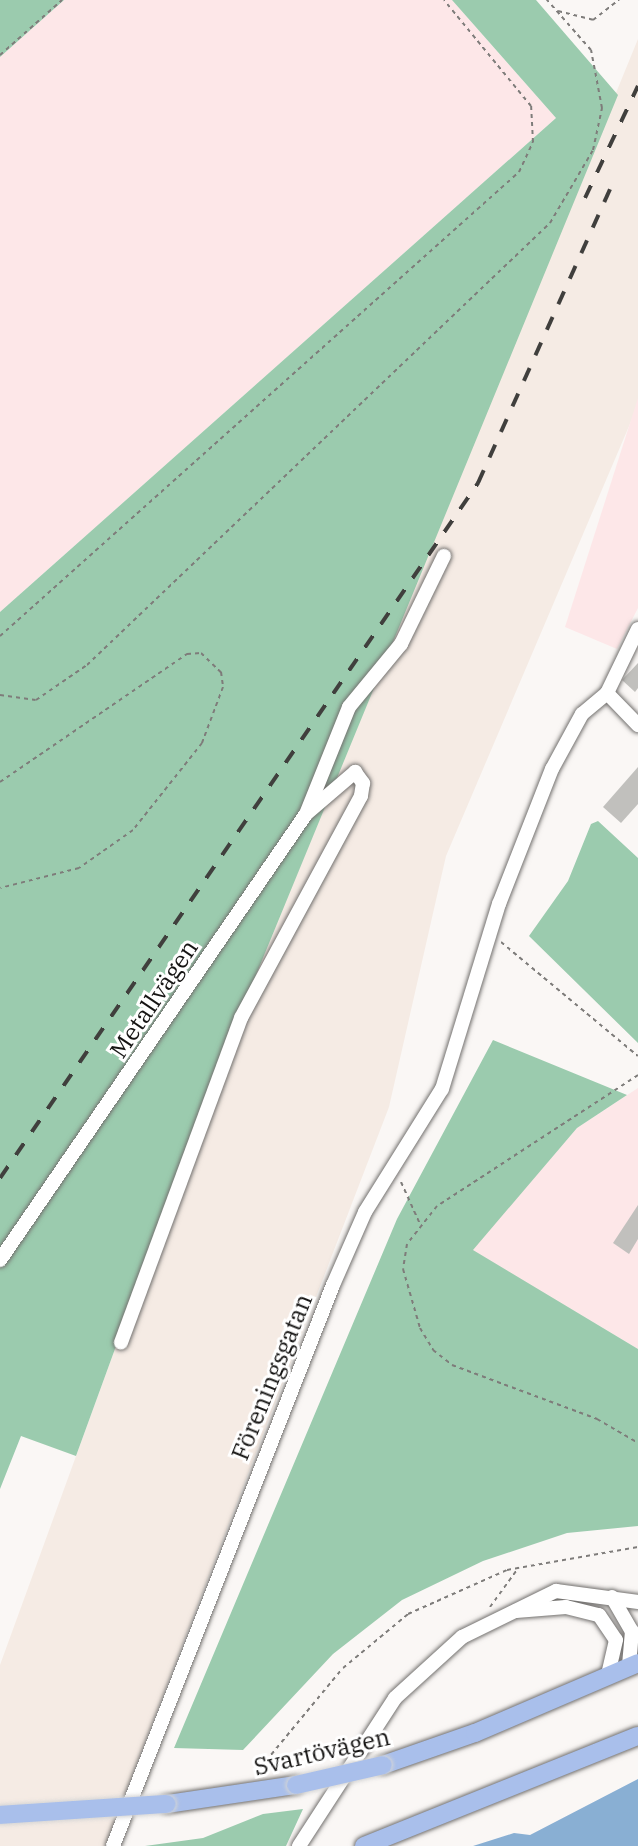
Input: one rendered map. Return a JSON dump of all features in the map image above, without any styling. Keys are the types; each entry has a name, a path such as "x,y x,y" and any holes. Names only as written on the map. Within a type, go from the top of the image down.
{"main road":[{"name":"Svartövägen","path":"0,1815 167,1804 296,1785 383,1765 633,1665"},
{"path":"364,1846 638,1736"}],"street":[{"path":"306,814 349,707 401,644 444,556"},
{"name":"Föreningsgatan","path":"113,1846 179,1688 292,1380 365,1212 442,1089 491,934 552,769 582,714 607,693 638,629"},
{"path":"607,693 638,725"},
{"name":"Metallvägen","path":"0,1260 306,814 355,772 363,783 361,796 241,1018 121,1343"},
{"path":"299,1846 395,1698 475,1628 556,1591 638,1602"},
{"path":"612,1597 632,1631 633,1665"},
{"path":"508,1612 566,1607 599,1615 616,1640 608,1676"}],"path":[{"path":"0,55 62,0"},
{"path":"0,636 519,172 533,142 531,106 444,0"},
{"path":"0,695 36,700 87,665 550,223 593,150 602,108 591,50 547,0"},
{"path":"556,10 593,20 619,0"},
{"path":"0,782 187,654 201,653 221,672 223,687 202,743 133,830 79,868 0,888"},
{"path":"491,934 638,1056"},
{"path":"638,1075 500,1165 462,1186 421,1225 407,1244 403,1269 433,1350 472,1376 543,1396 638,1443"},
{"path":"395,1167 421,1225"},
{"path":"245,1780 263,1766 343,1668 388,1628 435,1599 520,1566 638,1547"},
{"path":"475,1628 520,1566"}],"shaded area":[{"path":"64,0 452,0 556,118 0,612 0,57"},
{"path":"638,39 638,405 446,856 389,1107 105,1846 0,1846 0,1665 214,1077"},
{"path":"638,398 638,608 617,649 565,627"},
{"path":"638,1088 638,1349 472,1250 577,1128"}],"green space":[{"path":"0,0 64,0 0,57"},
{"path":"452,0 536,0 618,95 214,1077 76,1456 21,1436 0,1489 0,612 556,118"},
{"path":"598,821 638,858 638,1043 529,936 568,881 591,824"},
{"path":"493,1040 627,1095 577,1128 473,1250 638,1349 638,1526 567,1533 483,1561 402,1600 333,1654 243,1750 174,1748 397,1219"},
{"path":"303,1809 286,1846 145,1846 203,1838 263,1814"}],"water":[{"path":"638,1779 638,1846 473,1846 514,1833 530,1835"}],"building":[{"path":"638,663 638,688 635,692 622,680"},
{"path":"638,767 638,804 621,823 603,807"},
{"path":"638,1205 638,1239 629,1254 613,1243"}],"railway":[{"path":"585,198 638,86"},
{"path":"0,1178 478,483 610,189"}]}
